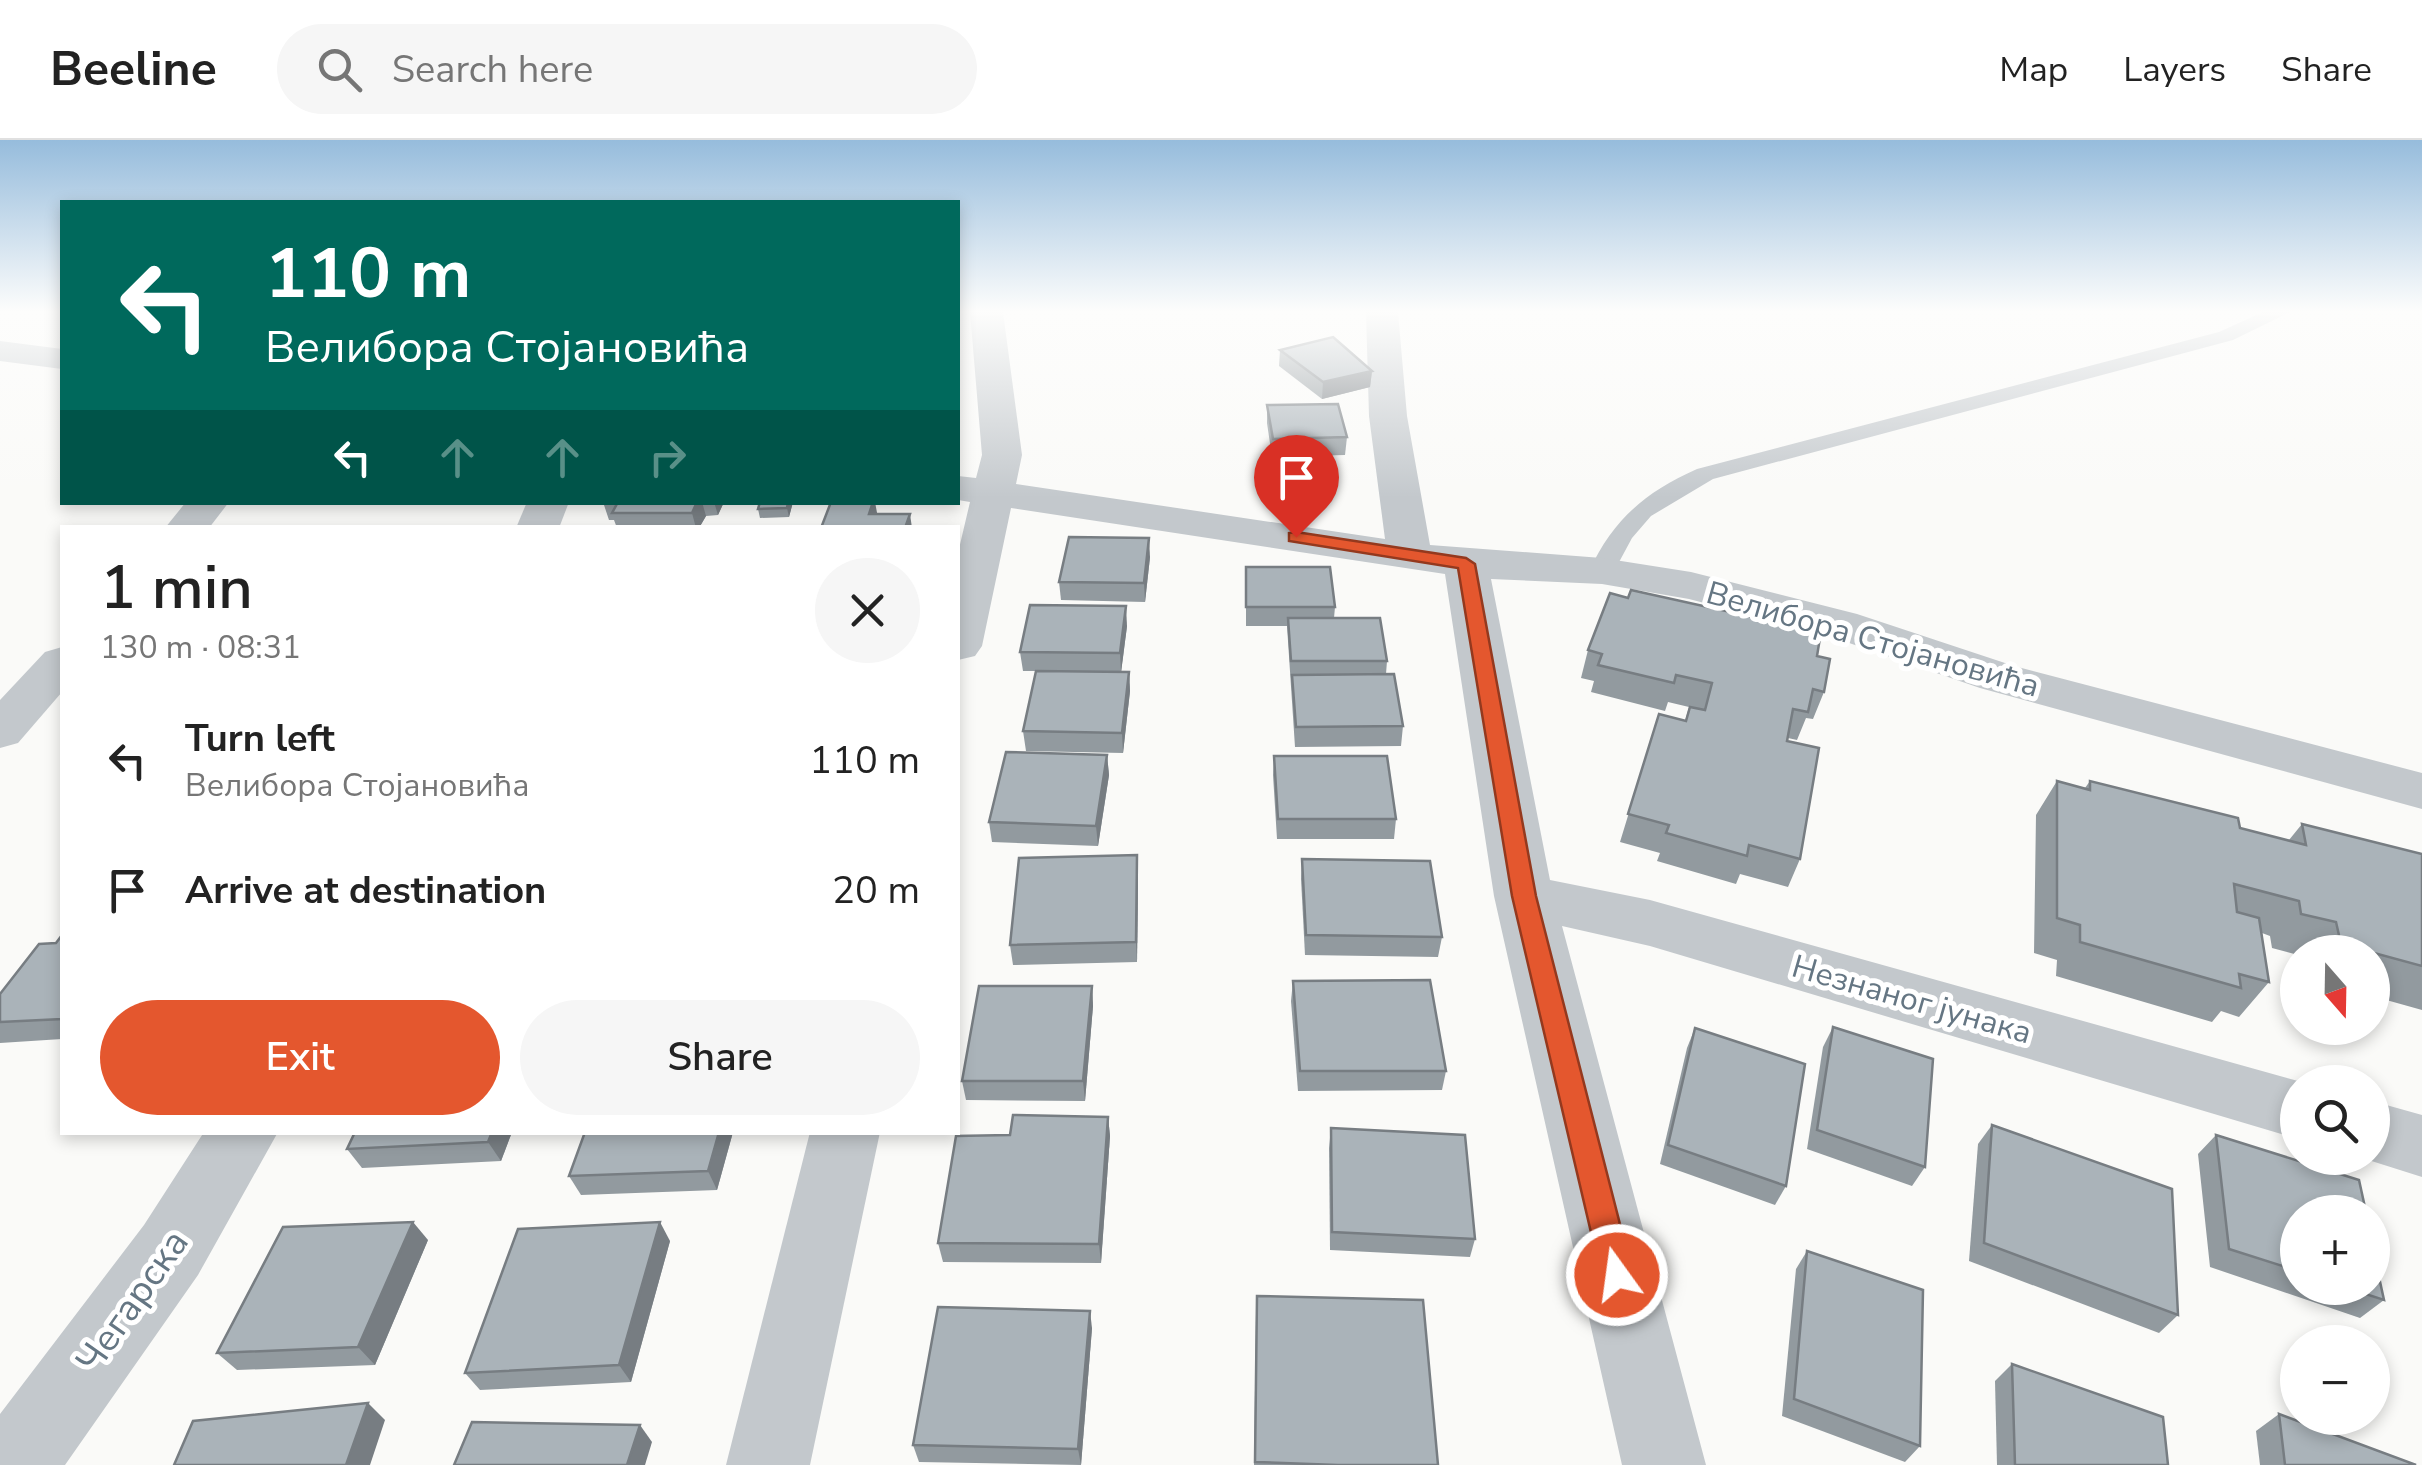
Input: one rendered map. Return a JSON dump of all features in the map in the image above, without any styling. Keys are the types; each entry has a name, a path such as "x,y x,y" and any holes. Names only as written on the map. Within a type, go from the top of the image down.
{"street":[{"path":"960,628 975,491 1002,456 993,374"},
{"path":"1386,374 1388,416 1438,558 1664,1465"},
{"name":"Велибора Стојановића","path":"975,491 1438,558 1602,571 1691,586 1840,624 1997,678 2422,791"},
{"path":"189,525 206,505"},
{"path":"0,731 60,664"},
{"name":"Незнаног јунака","path":"1524,896 1650,923 2280,1105"},
{"name":"Чегарска","path":"14,1465 171,1250 241,1135"},
{"path":"768,1465 844,1135"},
{"path":"2390,1137 2422,1146"}],"lane":[{"path":"1602,571 1623,528 1638,512 1705,474 2082,374"}],"building":[{"path":"1312,374 1359,374 1323,382"},
{"path":"1338,404 1347,437 1273,439 1267,405"},
{"path":"616,505 696,505 692,513 612,513"},
{"path":"759,505 788,505 787,508 758,509"},
{"path":"830,505 872,505 869,514 910,514 906,525 822,525"},
{"path":"1069,537 1149,538 1144,583 1059,582"},
{"path":"1246,567 1330,567 1335,607 1246,607"},
{"path":"1631,590 1821,632 1817,656 1830,659 1824,692 1813,689 1808,712 1793,709 1787,741 1819,748 1800,859 1749,845 1747,856 1666,833 1669,825 1628,814 1659,714 1686,721 1690,707 1705,710 1712,683 1676,675 1674,683 1598,665 1602,654 1588,650 1610,593 1628,598"},
{"path":"1030,605 1126,606 1120,653 1020,652"},
{"path":"1288,618 1380,618 1387,661 1291,661"},
{"path":"1036,671 1129,672 1122,733 1023,731"},
{"path":"1394,674 1403,726 1296,727 1292,675"},
{"path":"1006,752 1107,755 1096,826 989,822"},
{"path":"1274,756 1387,756 1396,819 1278,819"},
{"path":"2057,781 2090,790 2090,781 2238,818 2240,828 2306,845 2302,824 2422,854 2422,966 2390,957 2390,935 2339,935 2336,922 2301,914 2299,901 2234,884 2237,912 2259,918 2269,982 2239,974 2241,988 2080,942 2080,925 2057,918"},
{"path":"1137,855 1136,942 1010,945 1019,858"},
{"path":"1302,859 1430,861 1442,937 1306,935"},
{"path":"60,938 60,1019 0,1022 0,994 39,944 56,943"},
{"path":"1430,980 1446,1071 1300,1071 1293,981"},
{"path":"979,986 1092,986 1083,1081 962,1081"},
{"path":"1833,1027 1933,1059 1925,1167 1817,1130"},
{"path":"1695,1028 1805,1064 1786,1186 1668,1145"},
{"path":"1013,1115 1108,1117 1099,1244 938,1243 956,1136 1010,1135"},
{"path":"1992,1125 2172,1189 2178,1315 1984,1243"},
{"path":"1331,1128 1465,1135 1475,1239 1332,1232"},
{"path":"354,1135 491,1135 488,1142 347,1149"},
{"path":"584,1135 718,1135 708,1171 569,1176"},
{"path":"2216,1135 2280,1155 2280,1175 2343,1175 2359,1180 2362,1195 2280,1195 2280,1265 2229,1249"},
{"path":"413,1222 358,1347 217,1353 283,1227"},
{"path":"660,1222 619,1365 465,1373 518,1229"},
{"path":"1807,1251 1923,1290 1920,1446 1794,1399"},
{"path":"1257,1296 1423,1300 1438,1465 1255,1462"},
{"path":"938,1307 1090,1311 1078,1449 913,1445"},
{"path":"2012,1364 2163,1417 2168,1465 2015,1465"},
{"path":"368,1403 346,1465 174,1465 193,1421"},
{"path":"472,1422 640,1425 627,1465 454,1465"},
{"path":"2281,1435 2335,1435 2416,1465 2285,1465"}],"route":[{"path":"1296,537 1466,564 1524,896 1617,1275"}]}
